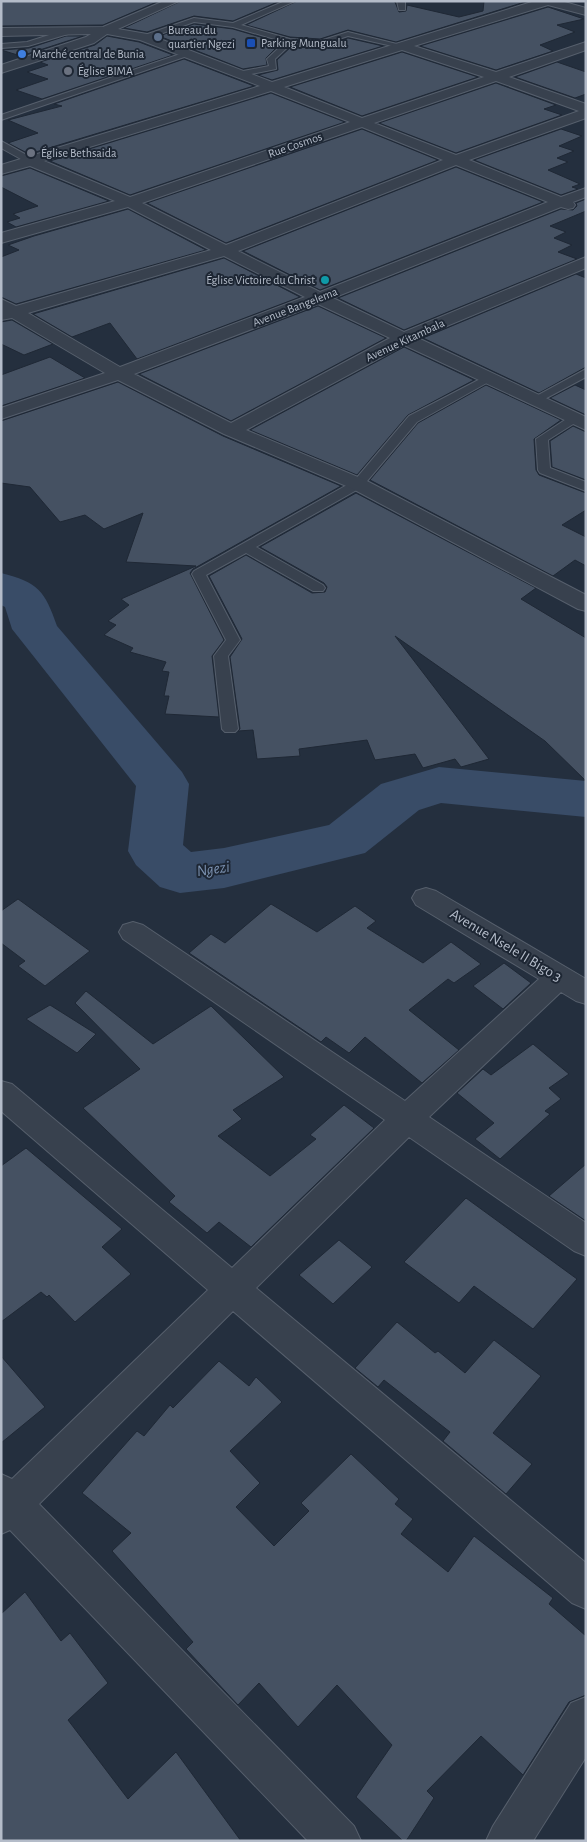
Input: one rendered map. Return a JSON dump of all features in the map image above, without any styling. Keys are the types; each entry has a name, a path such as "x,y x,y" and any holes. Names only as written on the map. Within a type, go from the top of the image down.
{"street":[{"path":"1,69 90,40 105,30 174,1"},
{"path":"1,170 548,1 586,12"},
{"path":"144,3 160,7"},
{"path":"1,32 105,30 143,37 241,74 577,209"},
{"path":"401,46 498,77 586,109"},
{"name":"Rue Cosmos","path":"1,238 129,202 586,46"},
{"path":"5,310 224,251 456,160 586,113"},
{"path":"32,161 129,202 319,298 580,421"},
{"name":"Avenue Bangelema","path":"1,414 119,374 319,298 586,192"},
{"name":"Avenue Kitambala","path":"231,430 403,338 586,262"},
{"path":"5,310 119,374 231,430 358,484 586,604"},
{"name":"Avenue Nsele II Bigo 3","path":"426,898 572,985"},
{"path":"133,932 586,1242"},
{"path":"339,1841 5,1504 231,1290 406,1120 572,985"},
{"path":"1,1093 231,1290 586,1589"},
{"path":"508,1841 586,1718"}],"lane":[{"path":"234,25 292,1"},
{"path":"143,37 194,20 234,25 290,41 321,43 348,34 401,46"},
{"path":"1,46 28,44 65,32"},
{"path":"241,74 273,67 271,59 290,41"},
{"path":"1,118 189,54"},
{"path":"1,144 32,161"},
{"path":"535,400 586,372"},
{"path":"230,729 221,656 233,640 199,574 358,484 413,420 488,378"},
{"path":"580,421 542,439 544,470 586,487"},
{"path":"245,547 318,588"}],"building":[{"path":"1,1 159,1 103,25 1,26"},
{"path":"181,1 280,1 233,21 194,16 147,32 124,28"},
{"path":"297,1 393,1 399,12 406,11 407,5 459,17 483,11 484,1 528,1 396,42 348,30 320,39 290,37 246,25"},
{"path":"548,7 584,19 557,25 575,32 540,45 553,51 496,70 420,46"},
{"path":"194,24 233,29 281,43 266,58 267,65 243,69 159,36"},
{"path":"66,36 83,36 21,56 1,50 29,48"},
{"path":"107,36 139,42 173,55 42,99 16,90 48,79 27,72 48,65 40,62 95,45"},
{"path":"348,38 383,46 272,80 258,75 278,70 277,60 293,45 321,47"},
{"path":"402,52 478,77 362,116 290,87"},
{"path":"184,59 254,86 29,154 8,143 38,133 8,120 62,106 54,104"},
{"path":"557,62 586,72 586,94 575,98 515,77"},
{"path":"496,83 556,105 544,109 562,115 456,153 379,123"},
{"path":"271,93 345,122 130,195 50,161"},
{"path":"362,129 438,160 226,243 147,203"},
{"path":"561,129 582,136 559,146 574,151 557,158 568,162 548,170 580,184 572,187 578,189 561,195 474,160"},
{"path":"456,167 543,202 320,290 243,251"},
{"path":"30,168 109,201 16,227 7,222 20,218 13,214 38,206 1,187 1,176"},
{"path":"586,199 586,211 550,226 566,232 554,238 572,245 558,252 577,259 404,330 338,298 561,209 573,210 577,206 576,203"},
{"path":"128,209 206,250 16,304 1,297 1,257 19,250 8,245"},
{"path":"224,258 300,297 137,359 110,323 72,337 33,314"},
{"path":"576,274 586,278 586,367 539,393 423,338"},
{"path":"318,306 386,338 231,421 139,374"},
{"path":"12,320 53,344 24,355 1,344 1,322"},
{"path":"404,347 474,380 408,415 357,475 250,430"},
{"path":"50,357 85,378 1,406 1,375"},
{"path":"118,382 223,436 341,486 193,569 190,573 224,640 212,656 219,717 165,714 169,696 164,696 169,672 162,671 166,662 130,652 133,648 104,635 116,625 108,621 129,605 121,599 196,566 126,562 143,513 104,529 85,515 60,522 30,487 1,483 1,421"},
{"path":"486,385 561,420 534,439 536,470 539,475 586,493 586,510 562,525 586,537 586,566 575,560 553,576 370,480 418,423"},
{"path":"575,385 586,390 586,415 550,398"},
{"path":"573,426 586,432 586,480 552,467 550,441"},
{"path":"356,493 536,588 521,599 586,638 586,781 545,741 395,636 489,759 461,767 455,759 423,768 415,754 375,760 367,740 299,749 300,756 257,759 253,730 238,731 240,729 230,657 242,639 209,576 246,555 312,593 325,592 327,587 324,583 260,547"},
{"path":"18,899 90,951 45,986 18,966 25,961 1,943 1,911"},
{"path":"271,904 317,932 355,906 376,921 367,928 423,963 451,942 481,964 454,983 448,979 409,1010 459,1050 422,1083 365,1037 349,1053 326,1037 321,1042 189,953 211,934 225,943"},
{"path":"504,963 531,983 503,1009 473,986"},
{"path":"86,991 153,1044 211,1006 284,1077 233,1110 242,1119 218,1136 270,1176 316,1139 310,1135 344,1105 374,1128 251,1247 219,1222 207,1233 169,1202 175,1196 83,1108 140,1069 75,1003"},
{"path":"50,1005 96,1034 77,1053 26,1019"},
{"path":"533,1044 569,1074 549,1088 561,1099 545,1111 550,1114 500,1159 475,1139 494,1123 457,1093 483,1069 491,1075"},
{"path":"26,1148 122,1229 102,1247 131,1274 75,1322 49,1295 47,1297 41,1292 1,1322 1,1166"},
{"path":"586,1164 586,1221 549,1196"},
{"path":"466,1198 577,1279 533,1329 474,1286 459,1303 404,1262"},
{"path":"339,1240 372,1267 333,1304 299,1275"},
{"path":"397,1322 435,1353 438,1351 465,1373 494,1340 541,1376 493,1433 532,1464 506,1494 443,1441 450,1432 384,1380 378,1387 355,1368"},
{"path":"1,1356 45,1407 1,1443"},
{"path":"219,1361 249,1386 256,1377 282,1402 230,1451 260,1483 236,1507 274,1546 309,1511 301,1503 351,1454 399,1499 395,1504 413,1519 401,1534 448,1572 474,1536 553,1598 549,1604 586,1636 586,1695 569,1702 523,1775 481,1736 427,1791 434,1798 406,1841 403,1841 356,1797 392,1745 337,1685 298,1727 259,1683 238,1705 186,1649 193,1642 112,1551 131,1533 82,1493 137,1431 144,1436 170,1405 173,1408"},
{"path":"25,1592 61,1641 70,1633 108,1683 68,1720 128,1799 176,1752 241,1841 1,1841 1,1614"}],"waterway":[{"name":"Ngezi","path":"1,586 25,600 35,629 163,784 155,851 180,873 224,868 346,840 400,797 439,785 586,799"}],"place":[{"name":"Bureau du quartier Ngezi","path":"158,37"},
{"name":"Parking Mungualu","path":"251,43"},
{"name":"Marché central de Bunia","path":"22,54"},
{"name":"Église BIMA","path":"68,71"},
{"name":"Église Bethsaida","path":"31,153"},
{"name":"Église Victoire du Christ","path":"325,280"}]}
